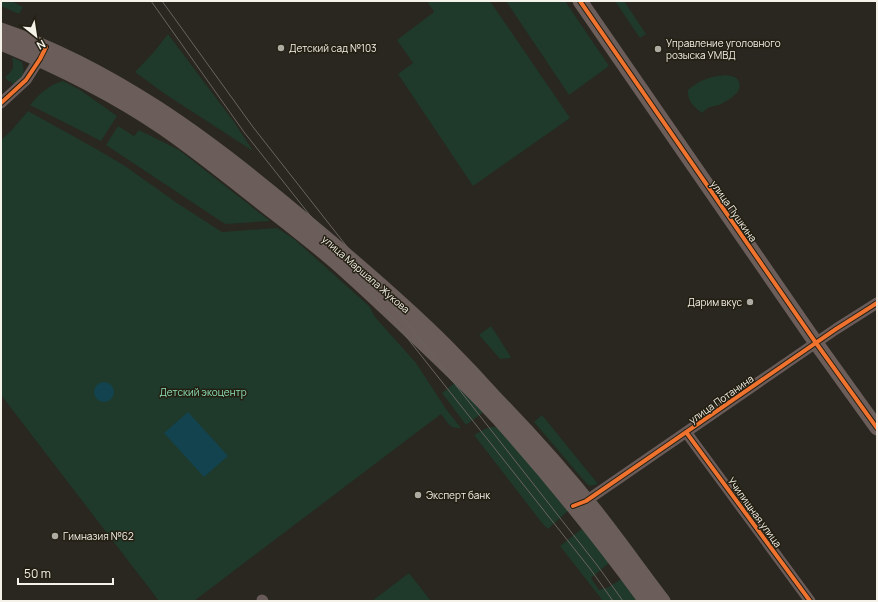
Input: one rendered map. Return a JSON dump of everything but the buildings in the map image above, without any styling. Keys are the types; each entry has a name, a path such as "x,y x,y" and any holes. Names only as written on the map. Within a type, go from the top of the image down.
{"main road":[{"name":"улица Пушкина","path":"580,1 816,343 877,428"},
{"name":"улица Маршала Жукова","path":"1,30 43,53 162,127 211,162 349,274 454,373 580,503 663,601"},
{"name":"улица Маршала Жукова","path":"1,43 43,53"},
{"name":"улица Маршала Жукова","path":"580,503 646,601"}],"street":[{"path":"1,103 26,80 43,53"},
{"name":"улица Потанина","path":"580,503 877,303"},
{"name":"Училищная улица","path":"686,432 810,601"}],"green space":[{"path":"1,1 11,1 23,7 19,14 1,6"},
{"path":"427,1 490,1 570,118 473,186 398,74 413,63 397,40 434,12"},
{"path":"506,1 565,1 609,66 569,95"},
{"path":"615,1 624,1 646,34 640,38"},
{"path":"168,34 234,122 253,151 165,94 135,72"},
{"path":"12,57 22,62 24,70 21,78 14,86 11,81 9,82 5,77 13,68"},
{"path":"725,75 737,79 740,86 739,90 730,99 719,105 709,107 702,113 690,101 688,90 705,79"},
{"path":"63,81 80,90 117,116 101,141 30,105 45,90 58,82"},
{"name":"Детский экоцентр","path":"28,111 125,166 177,203 222,232 277,228 294,239 369,306 375,317 416,363 446,409 461,428 451,426 441,414 194,601 159,601 1,395 1,140"},
{"path":"118,126 134,136 139,130 179,150 270,221 225,224 106,145"},
{"path":"491,326 511,357 510,358 500,359 479,335"},
{"path":"456,382 485,411 466,425 442,393"},
{"path":"542,415 598,484 590,486 587,484 534,422"},
{"path":"490,427 500,429 570,509 548,529 474,435"},
{"path":"584,527 610,562 591,578 599,590 609,587 623,578 640,601 603,601 560,546"},
{"path":"409,573 431,601 372,601"}],"water":[{"path":"104,382 111,385 114,392 111,399 104,402 97,399 94,392 97,385"},
{"path":"188,412 228,456 204,477 164,433"}],"tram line":[{"path":"151,1 244,132 591,570 613,601"},
{"path":"162,1 253,127 597,565 623,601"}],"cycle path":[{"path":"580,1 816,343 877,428"},
{"path":"1,103 26,80 46,47"},
{"path":"573,506 586,501 836,329 877,303"},
{"path":"686,432 810,601"}],"place":[{"name":"Детский сад №103","path":"281,48"},
{"name":"Управление уголовного розыска УМВД","path":"658,49"},
{"name":"Дарим вкус","path":"750,302"},
{"name":"Эксперт банк","path":"418,495"},
{"name":"Гимназия №62","path":"55,536"}]}
